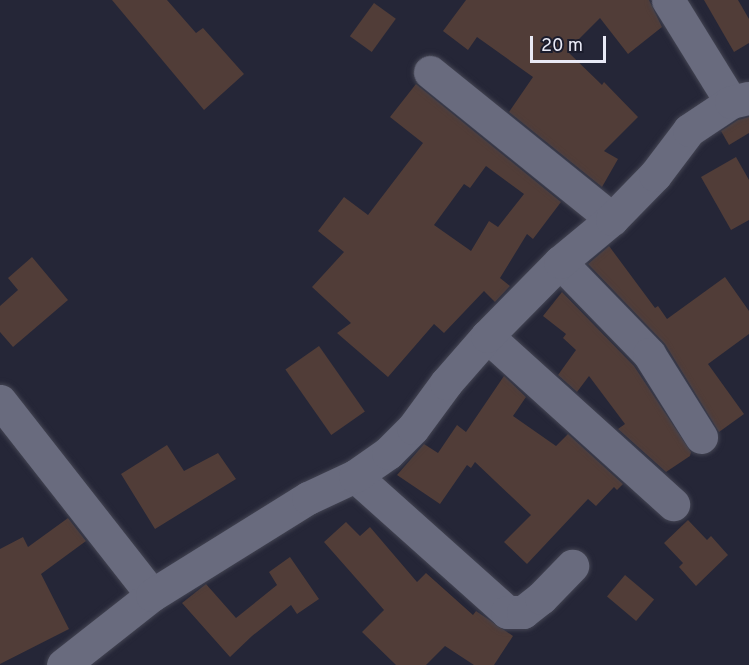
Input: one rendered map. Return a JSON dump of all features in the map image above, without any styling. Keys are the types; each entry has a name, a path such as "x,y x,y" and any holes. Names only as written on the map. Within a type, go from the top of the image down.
{"street":[{"path":"63,665 152,595 308,498 355,476 388,453 412,428 446,383 487,336 560,262 612,219 655,175 689,129 740,100 668,0"},
{"path":"430,72 612,219"},
{"path":"560,262 649,354 701,437"},
{"path":"487,336 673,504"},
{"path":"0,401 152,595"},
{"path":"355,476 507,612 523,612 541,598 572,566"}],"building":[{"path":"112,0 167,0 196,33 203,28 244,74 204,110"},
{"path":"466,0 649,0 662,27 628,54 600,18 567,51 602,85 604,82 638,117 604,151 618,159 602,187 509,112 533,77 477,37 468,50 443,31"},
{"path":"704,0 738,0 749,19 749,43 734,52"},
{"path":"374,3 396,19 372,52 350,36"},
{"path":"416,84 561,202 533,239 527,234 500,278 510,286 495,302 484,291 444,333 434,324 388,377 337,333 351,323 312,287 344,252 318,231 344,197 368,215 423,143 390,117","holes":["486,166 524,194 498,227 489,221 471,251 434,225 464,184 470,188"]},
{"path":"749,117 749,133 729,145 721,131 738,120"},
{"path":"736,157 749,180 749,220 731,230 701,177"},
{"path":"609,246 655,308 658,306 667,319 725,277 749,311 749,334 708,364 744,414 719,432 665,344 588,264"},
{"path":"32,257 68,300 13,347 0,332 0,306 18,290 8,278"},
{"path":"562,292 634,366 691,452 690,456 666,472 618,429 625,424 589,376 577,392 558,375 576,350 563,338 566,334 543,316"},
{"path":"319,346 365,412 331,435 285,370"},
{"path":"504,376 526,397 513,416 556,446 568,434 623,484 617,490 614,487 596,506 588,499 527,564 504,542 531,515 475,462 471,468 467,465 440,504 397,475 424,444 438,453 457,425 466,432"},
{"path":"167,445 184,471 218,453 236,479 155,529 121,474"},
{"path":"68,518 86,541 41,574 69,629 0,664 0,549 23,537 28,547"},
{"path":"688,520 707,540 711,536 728,555 696,586 679,567 683,563 664,543"},
{"path":"346,522 360,536 370,527 417,582 426,573 473,615 476,611 513,636 494,665 474,665 445,646 426,665 396,665 362,632 384,610 324,542"},
{"path":"290,557 319,599 297,614 291,605 230,657 182,603 206,584 236,618 277,585 269,572"},
{"path":"625,575 654,599 636,621 607,596"}]}
